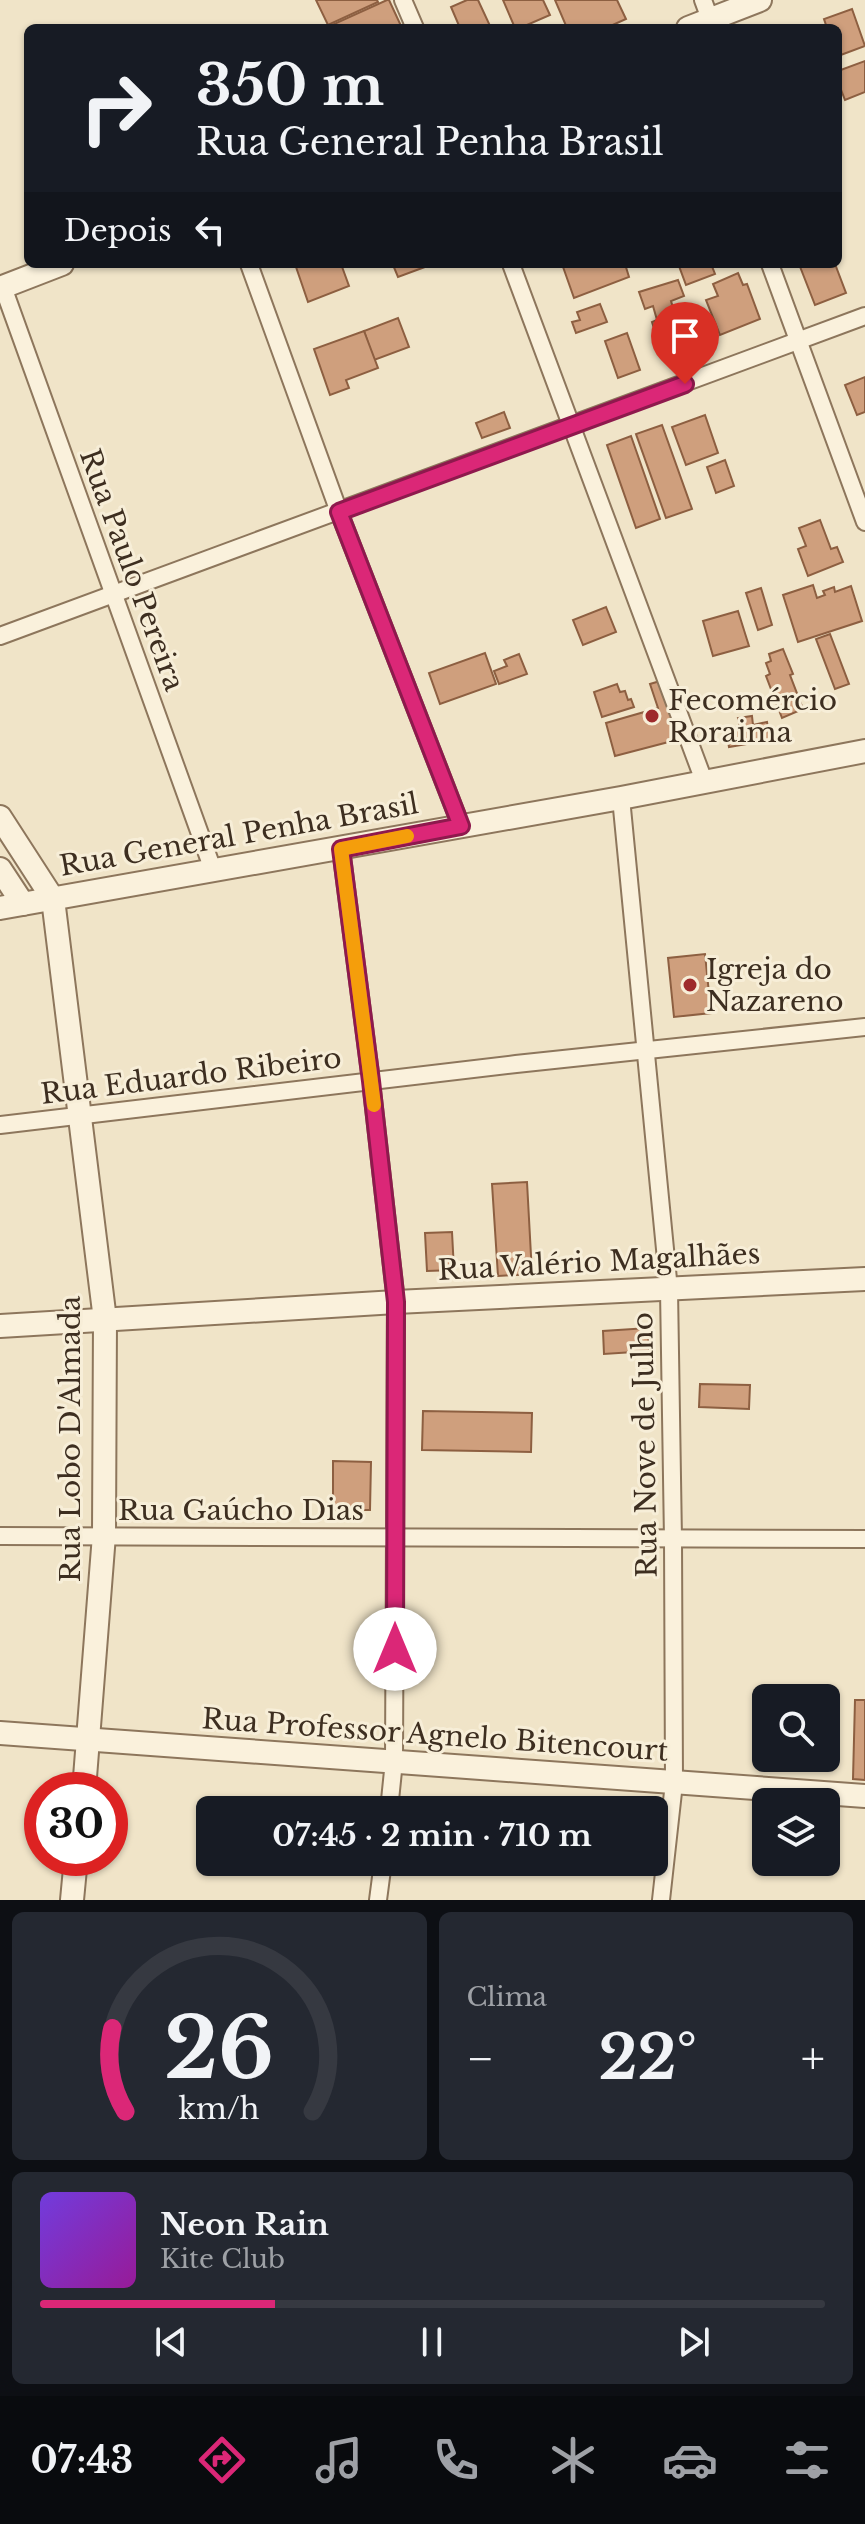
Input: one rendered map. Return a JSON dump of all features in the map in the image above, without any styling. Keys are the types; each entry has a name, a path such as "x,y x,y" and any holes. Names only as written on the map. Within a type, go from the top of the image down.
{"street":[{"path":"403,0 413,24"},
{"path":"692,24 706,9 760,0"},
{"path":"2,287 52,268"},
{"path":"250,268 339,512 461,826"},
{"path":"512,268 704,781"},
{"path":"771,268 865,522"},
{"name":"Rua Paulo Pereira","path":"2,287 213,870"},
{"path":"0,636 865,316"},
{"name":"Rua General Penha Brasil","path":"0,908 341,849 865,751"},
{"name":"Rua Nove de Julho","path":"621,798 669,1290 674,1783 661,1900"},
{"path":"0,817 53,899"},
{"path":"341,849 396,1302 394,1761 390,1796"},
{"path":"0,869 23,904"},
{"name":"Rua Lobo D'Almada","path":"53,899 105,1320 104,1535 86,1772"},
{"name":"Rua Eduardo Ribeiro","path":"0,1125 865,1027"},
{"name":"Rua Valério Magalhães","path":"0,1326 396,1302 865,1279"},
{"name":"Rua Gaúcho Dias","path":"0,1536 865,1539"},
{"name":"Rua Professor Agnelo Bitencourt","path":"0,1733 865,1796"},
{"path":"72,1900 74,1876"},
{"path":"378,1900 381,1876"}],"building":[{"path":"316,0 378,2 330,24"},
{"path":"389,0 400,24 334,24"},
{"path":"467,0 478,0 489,24 458,24 451,7"},
{"path":"503,0 543,0 550,15 529,24 513,24"},
{"path":"555,0 617,0 626,19 615,24 565,24"},
{"path":"852,9 865,46 842,55 842,24 826,24 824,19"},
{"path":"865,61 865,92 845,100 842,70"},
{"path":"296,268 342,268 349,286 308,302"},
{"path":"394,268 422,268 398,277"},
{"path":"563,268 626,268 629,277 574,298"},
{"path":"680,268 713,268 715,274 686,285"},
{"path":"801,268 837,268 846,293 815,305"},
{"path":"738,273 743,285 747,284 760,319 720,335 706,300 718,296 713,284"},
{"path":"678,280 684,296 671,301 675,314 690,309 698,331 690,334 694,347 674,353 670,340 659,344 652,322 657,320 653,306 645,309 639,292"},
{"path":"600,304 607,322 576,333 572,322 580,320 577,312"},
{"path":"398,318 409,347 374,360 364,331"},
{"path":"364,331 378,368 346,380 349,388 330,395 314,349"},
{"path":"627,333 640,370 618,378 605,341"},
{"path":"865,377 865,412 857,415 845,385"},
{"path":"504,412 510,428 482,438 476,423"},
{"path":"705,415 718,453 686,465 672,427"},
{"path":"662,425 692,509 666,518 636,434"},
{"path":"631,436 660,519 636,528 607,445"},
{"path":"725,460 734,486 716,493 707,467"},
{"path":"820,520 831,549 837,547 843,562 808,576 798,549 806,546 799,528"},
{"path":"813,585 817,598 825,595 823,591 834,587 835,592 851,586 862,621 798,642 783,595"},
{"path":"761,588 772,625 758,630 746,593"},
{"path":"606,607 616,632 583,645 573,620"},
{"path":"738,611 749,646 713,656 703,621"},
{"path":"830,634 849,684 835,689 816,639"},
{"path":"783,649 803,709 782,718 766,676 770,674 766,663 771,661 769,654"},
{"path":"485,653 496,684 440,704 429,673"},
{"path":"519,654 527,674 499,684 494,671 507,666 504,660"},
{"name":"Fecomércio Roraima","path":"660,681 680,739 615,756 606,723 658,708 650,684"},
{"path":"617,684 634,707 602,717 594,692"},
{"path":"752,716 753,725 767,722 770,740 729,747 726,729 740,727 738,718"},
{"name":"Igreja do Nazareno","path":"705,954 711,1013 674,1017 668,958"},
{"path":"527,1182 532,1274 498,1276 492,1184"},
{"path":"452,1232 454,1270 427,1271 425,1233"},
{"path":"648,1328 649,1351 604,1354 603,1331"},
{"path":"700,1384 750,1385 749,1409 699,1407"},
{"path":"423,1411 532,1413 531,1452 422,1450"},
{"path":"333,1461 371,1462 370,1510 333,1510"},
{"path":"855,1700 865,1700 865,1780 853,1779"}],"slow traffic":[{"path":"374,1105 341,849 407,836"}],"place":[{"name":"Fecomércio Roraima","path":"652,716"},
{"name":"Igreja do Nazareno","path":"690,985"}],"route":[{"path":"395,1649 396,1302 341,849 461,826 339,512 685,384"}]}
